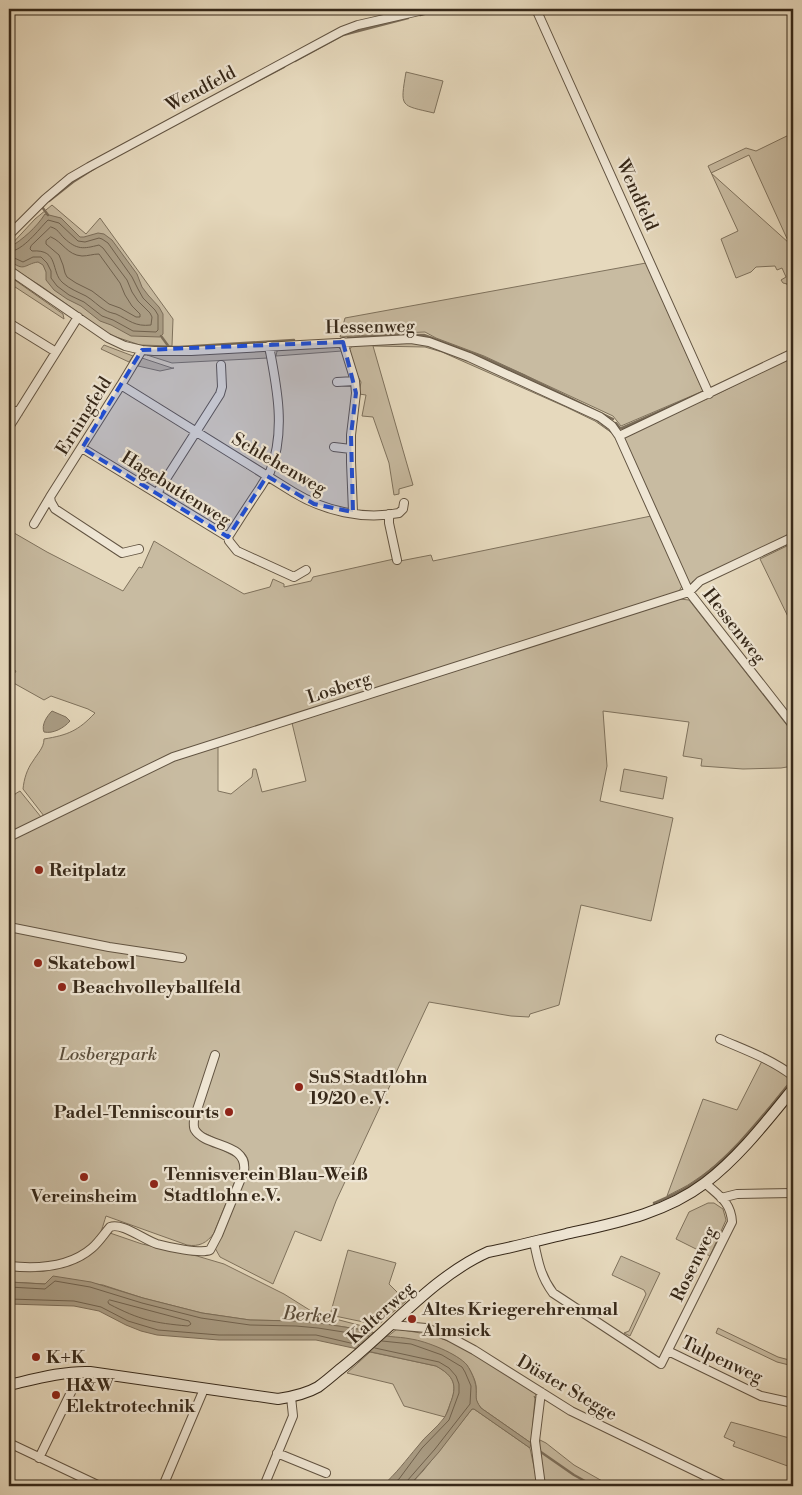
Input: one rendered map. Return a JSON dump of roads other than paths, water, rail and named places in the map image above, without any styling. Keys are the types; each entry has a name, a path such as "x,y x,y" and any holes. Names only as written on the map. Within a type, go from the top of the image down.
{"street":[{"name":"Wendfeld","path":"9,234 35,208 70,178 119,150 342,31 358,25 428,9"},
{"name":"Wendfeld","path":"536,9 710,394"},
{"name":"Hessenweg","path":"9,270 108,338 125,346 142,350 191,351 401,339 429,342 469,357 600,417 612,426 619,436 689,592 793,725"},
{"path":"9,427 78,317"},
{"path":"9,323 56,352"},
{"path":"343,342 355,381 356,393 351,449 353,512"},
{"path":"228,537 270,472 275,453 279,407 269,346"},
{"name":"Erningfeld","path":"34,524 51,500 142,350"},
{"path":"619,436 793,353"},
{"path":"157,493 221,391 221,365"},
{"path":"337,382 355,381"},
{"name":"Schlehenweg","path":"121,385 314,504 334,510 374,516 389,514"},
{"path":"9,408 18,413"},
{"path":"334,447 351,449"},
{"name":"Hagebuttenweg","path":"82,448 228,537 229,542 236,551 294,577 306,570"},
{"path":"51,500 55,508 122,553 139,549"},
{"path":"397,560 388,523 389,514 399,513 404,503"},
{"name":"Hessenweg","path":"689,592 700,582 793,537"},
{"name":"Losberg","path":"9,837 173,757 689,592"},
{"path":"9,927 109,947 182,958"},
{"path":"720,1039 767,1060 793,1076"},
{"path":"9,1266 33,1268 58,1265 76,1259 92,1248 110,1227 114,1225 157,1244 200,1252 210,1250 226,1217 245,1164 237,1152 203,1136 196,1131 194,1125 194,1119 215,1055"},
{"name":"Kalterweg","path":"9,1385 72,1372 90,1372 278,1399 291,1397 317,1387 359,1355 449,1275 477,1257 488,1252 605,1226 644,1215 672,1203 705,1183 749,1142 793,1089"},
{"name":"Rosenweg","path":"534,1242 538,1266 545,1282 553,1293 661,1364 732,1222 728,1205 705,1183"},
{"path":"721,1198 736,1194 793,1193"},
{"name":"Düster Stegge","path":"392,1325 426,1328 448,1336 468,1346 571,1411 726,1486"},
{"name":"Tulpenweg","path":"668,1351 761,1396 793,1403"},
{"path":"40,1458 74,1384 72,1372"},
{"path":"163,1486 204,1389"},
{"path":"541,1392 535,1441 541,1486"},
{"path":"264,1486 293,1416 291,1397"},
{"path":"9,1444 100,1486"},
{"path":"277,1453 326,1473"}],"water":[{"path":"45,214 61,218 80,237 98,233 104,234 112,240 137,274 142,287 163,314 163,334 160,337 131,336 100,321 81,306 54,290 46,280 46,272 43,265 38,262 22,267 9,260 9,248 29,233"},
{"path":"52,711 66,717 70,721 58,730 44,732 46,718"},
{"path":"53,1276 91,1282 202,1313 250,1320 319,1323 417,1340 433,1345 449,1352 467,1365 475,1381 477,1400 481,1408 531,1443 530,1448 472,1409 439,1452 409,1486 382,1486 446,1415 454,1391 453,1382 447,1373 436,1366 316,1340 219,1340 157,1335 126,1325 99,1311 74,1306 9,1304 9,1282 45,1284"}],"waterway":[{"path":"420,15 444,9"},
{"path":"295,61 343,35 408,18"},
{"path":"217,102 284,67"},
{"path":"49,201 95,168"},
{"path":"43,206 48,215"},
{"path":"348,338 424,335 480,356 613,419"},
{"path":"161,336 169,347 294,340"},
{"path":"616,423 622,428 690,398"},
{"path":"654,1203 690,1185 721,1161 789,1084"},
{"path":"538,1450 574,1475 594,1486"}],"place":[{"name":"Reitplatz","path":"39,870"},
{"name":"Skatebowl","path":"38,963"},
{"name":"Beachvolleyballfeld","path":"62,987"},
{"name":"SuS Stadtlohn 19/20 e.V.","path":"299,1087"},
{"name":"Padel-Tenniscourts","path":"229,1112"},
{"name":"Vereinsheim","path":"84,1177"},
{"name":"Tennisverein Blau-Weiß Stadtlohn e.V.","path":"154,1184"},
{"name":"Altes Kriegerehrenmal Almsick","path":"412,1319"},
{"name":"K+K","path":"36,1357"},
{"name":"H&W Elektrotechnik","path":"56,1395"}],"park label":[{"name":"Losbergpark","path":"108,1054"}],"water label":[{"name":"Berkel","path":"310,1315"}]}
